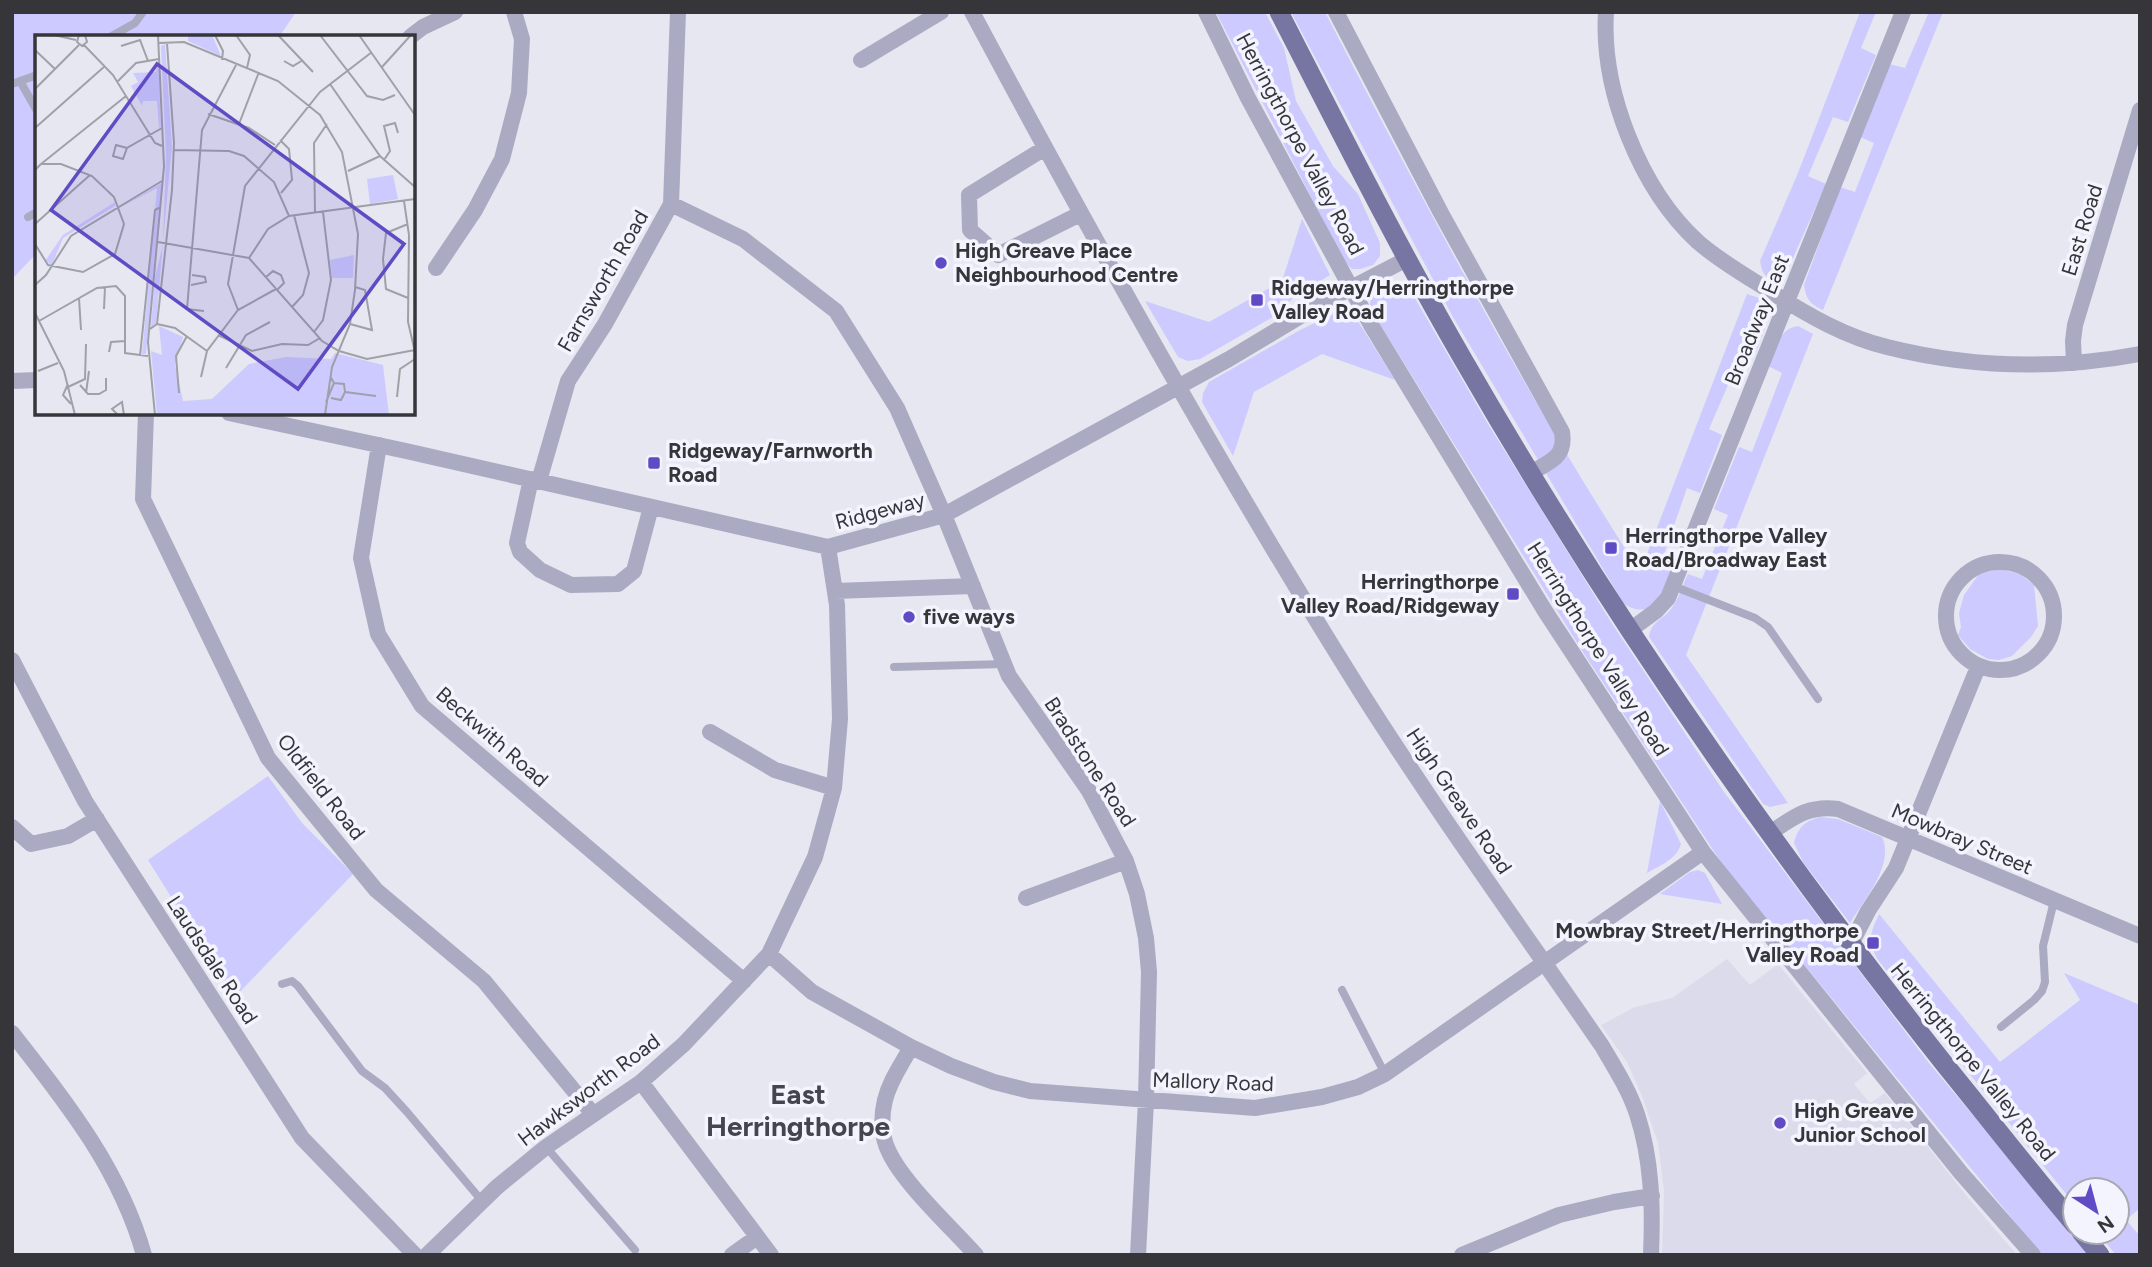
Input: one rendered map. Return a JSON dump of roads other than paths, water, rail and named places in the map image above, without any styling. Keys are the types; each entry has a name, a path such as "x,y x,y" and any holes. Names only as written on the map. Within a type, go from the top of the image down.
{"main road":[{"name":"Herringthorpe Valley Road","path":"1279,12 1407,259 1464,362 1531,473 1690,722 1851,944 2061,1207"}],"street":[{"path":"412,35 422,27 455,12"},
{"path":"436,268 475,210 502,159 519,93 522,40 514,12"},
{"name":"Farnsworth Road","path":"651,507 634,570 618,584 571,585 540,570 520,552 517,542 568,381 605,324 671,204 678,12"},
{"path":"861,60 941,12"},
{"name":"High Greave Road","path":"972,12 1080,214 1224,468 1360,691 1602,1046 1631,1102 1647,1152 1651,1196 1651,1255"},
{"name":"Herringthorpe Valley Road","path":"1206,12 1248,98 1351,288 1545,611 1703,852 1961,1173 2033,1255"},
{"path":"1336,12 1441,213 1562,432 1564,443 1557,457 1531,473"},
{"path":"1606,12 1607,54 1614,90 1636,152 1652,183 1677,219 1699,242 1720,259 1787,302 1850,335 1887,347 1965,362 2001,366 2074,363 2140,354"},
{"name":"Broadway East","path":"1630,630 1663,605 1672,586 1903,12"},
{"name":"East Road","path":"2074,363 2075,325 2140,110"},
{"path":"1045,148 969,195 970,230 998,255 1080,214"},
{"name":"Bradstone Road","path":"671,204 744,239 836,311 897,408 944,515 1009,676 1089,791 1126,861 1137,894 1149,972 1138,1255"},
{"name":"Ridgeway","path":"238,415 828,547 944,515 1407,259"},
{"path":"12,381 35,380"},
{"name":"Oldfield Road","path":"146,415 143,499 268,758 376,890 484,981 593,1114"},
{"name":"Beckwith Road","path":"379,445 361,558 379,634 422,706 744,981"},
{"name":"Hawksworth Road","path":"427,1255 482,1201 546,1147 641,1082 684,1044 769,954 815,856 834,788 840,719 835,591 828,547"},
{"path":"1989,563 2020,565 2032,573 2049,594 2053,608 2050,636 2043,649 2020,666 2006,669 1978,667 1955,646 1948,633 1946,618 1950,596 1963,577 1975,568 1989,563"},
{"path":"835,591 973,586"},
{"name":"Laudsdale Road","path":"12,660 85,801 302,1139 415,1255"},
{"path":"1851,944 1868,911 1896,868 1978,667"},
{"path":"709,732 775,770 834,788"},
{"name":"Mowbray Street","path":"1770,833 1796,815 1821,807 1838,809 2140,936"},
{"path":"12,827 31,844 68,836 97,820"},
{"name":"Mallory Road","path":"769,954 812,992 951,1066 994,1082 1018,1088 1146,1101 1255,1108 1278,1106 1359,1087 1385,1074 1703,852"},
{"path":"1026,898 1126,861"},
{"path":"12,1033 60,1094 113,1174 134,1220 144,1255"},
{"path":"911,1046 884,1102 882,1128 888,1151 901,1172 976,1255"},
{"path":"641,1082 771,1255"},
{"path":"1462,1255 1559,1215 1651,1196"},
{"path":"732,1255 757,1237"}],"lane":[{"path":"114,35 135,23 144,12"},
{"path":"35,76 16,82 35,108"},
{"path":"28,217 35,213"},
{"path":"1672,586 1755,618 1768,626 1818,699"},
{"path":"894,667 1004,664"},
{"path":"2001,1027 2042,991 2045,982 2043,946 2054,901"},
{"path":"282,984 292,981 298,986 362,1071 385,1088 482,1201"},
{"path":"1342,990 1385,1074"},
{"path":"546,1147 635,1250"}],"place":[{"name":"High Greave Place Neighbourhood Centre","path":"941,263"},
{"name":"Ridgeway/Herringthorpe Valley Road","path":"1257,300"},
{"name":"Ridgeway/Farnworth Road","path":"654,463"},
{"name":"Herringthorpe Valley Road/Broadway East","path":"1611,548"},
{"name":"Herringthorpe Valley Road/Ridgeway","path":"1513,594"},
{"name":"five ways","path":"909,617"},
{"name":"Mowbray Street/Herringthorpe Valley Road","path":"1873,943"},
{"name":"High Greave Junior School","path":"1780,1123"}],"district":[{"name":"East Herringthorpe","path":"798,1110"}]}
